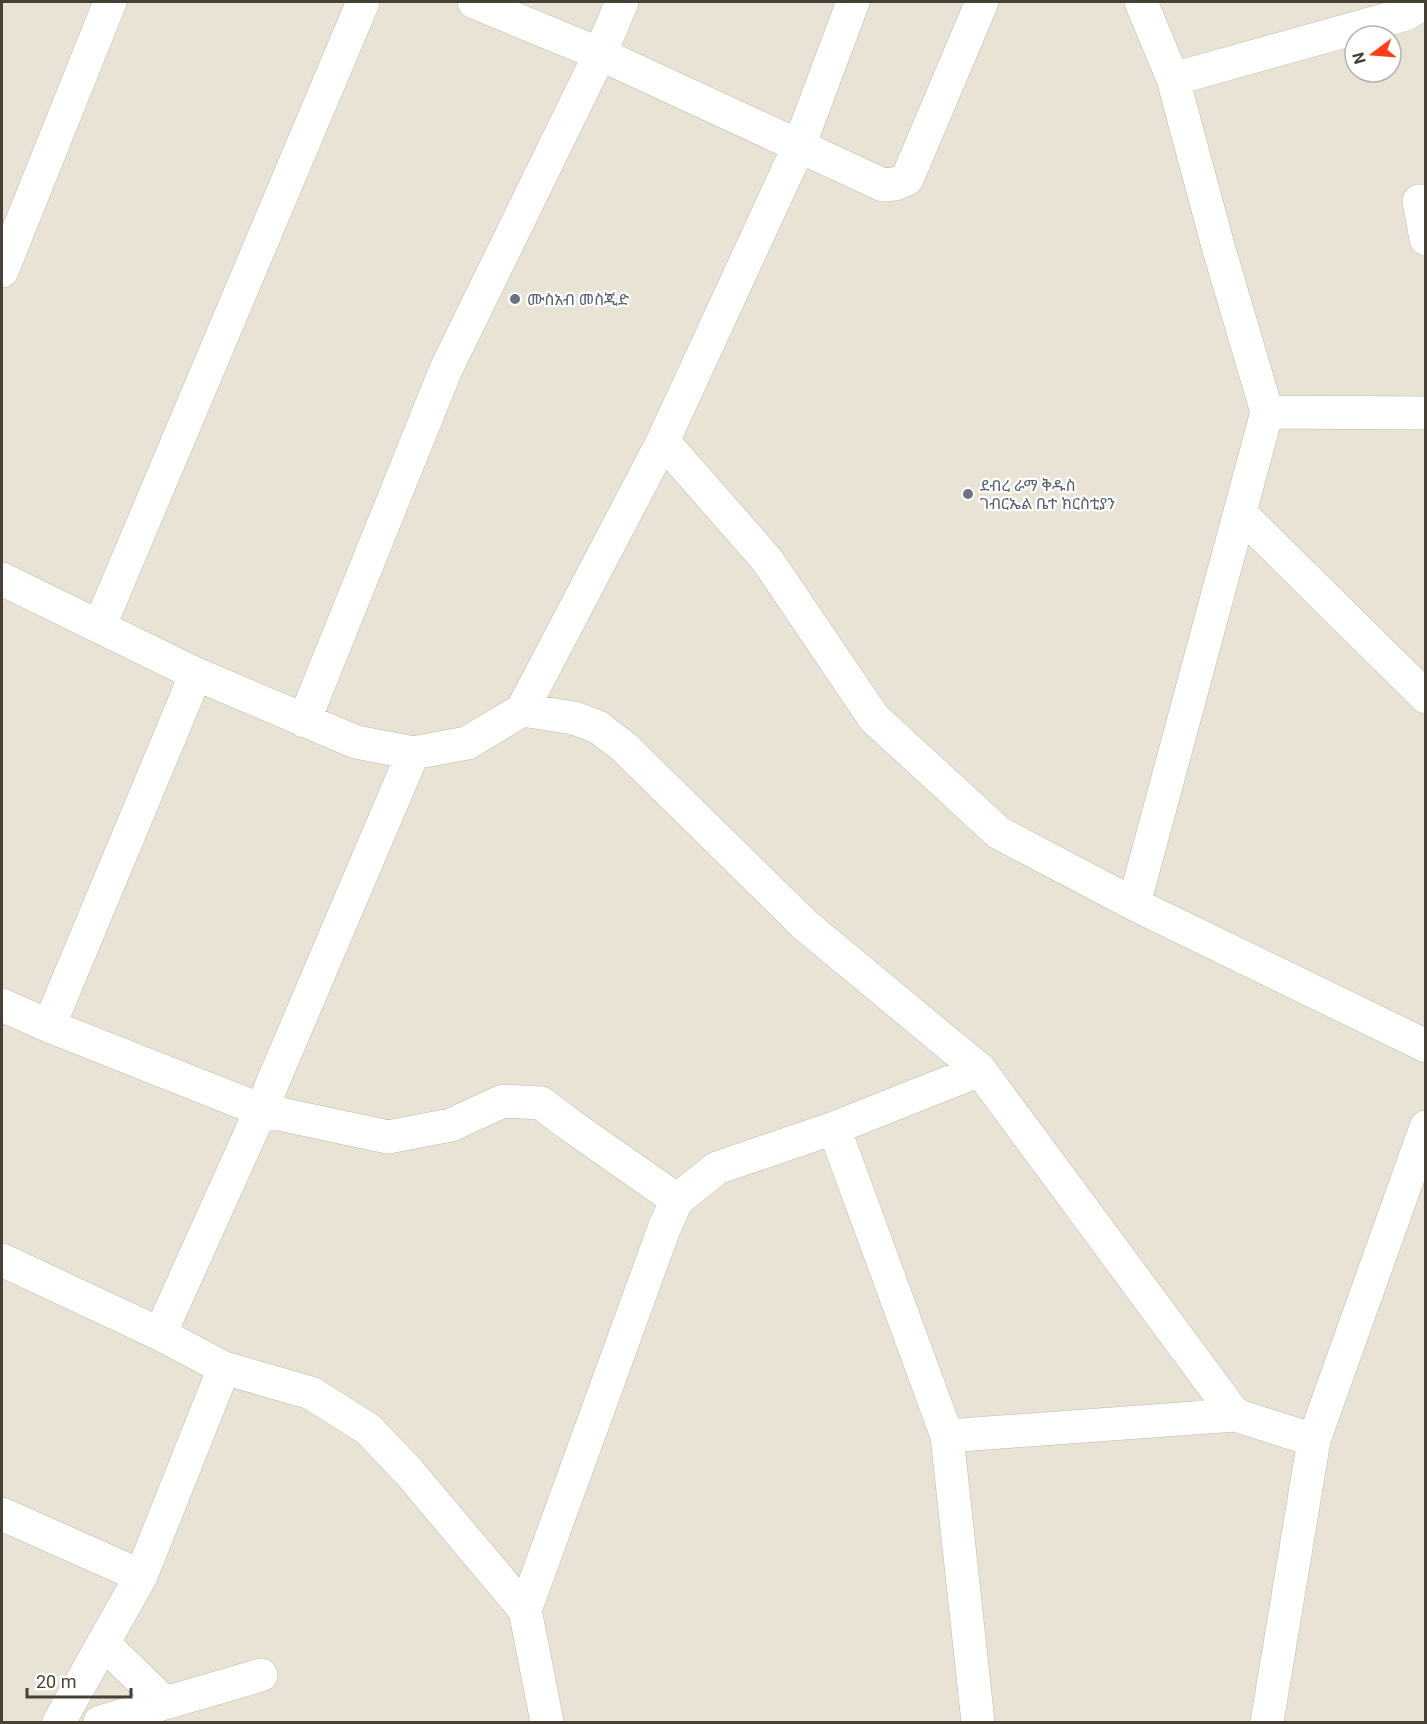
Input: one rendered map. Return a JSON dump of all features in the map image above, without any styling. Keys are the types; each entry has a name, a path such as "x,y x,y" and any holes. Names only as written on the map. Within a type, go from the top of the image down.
{"street":[{"path":"2,271 110,2"},
{"path":"100,625 363,2"},
{"path":"474,2 600,54 883,185 896,184 907,179 982,2"},
{"path":"304,721 446,369 600,54 622,2"},
{"path":"2,579 196,674 356,742 413,753 467,743 522,710 663,441 799,146 853,2"},
{"path":"1134,904 1267,412 1215,235 1173,79 1142,2"},
{"path":"1173,79 1406,14 1425,2"},
{"path":"1419,201 1425,239"},
{"path":"1267,412 1425,413"},
{"path":"663,441 767,560 874,718 999,833 1134,904 1425,1046"},
{"path":"1240,513 1425,697"},
{"path":"49,1026 196,674"},
{"path":"522,710 574,718 598,727 805,925 980,1070 1235,1415"},
{"path":"160,1334 261,1110 413,753"},
{"path":"2,1005 49,1026 261,1110 388,1137 451,1125 504,1101 540,1103 677,1200"},
{"path":"525,1610 665,1226 677,1200 717,1168 834,1128 980,1070"},
{"path":"1267,1722 1314,1440 1425,1127"},
{"path":"834,1128 947,1436 978,1722"},
{"path":"2,1260 160,1334 224,1368 311,1393 368,1429 409,1472 525,1610 547,1722"},
{"path":"59,1722 141,1576 224,1368"},
{"path":"947,1436 1235,1415 1314,1440"},
{"path":"2,1514 141,1576"},
{"path":"103,1643 165,1703"},
{"path":"100,1722 261,1675"}],"shaded area":[{"path":"2,2 1425,2 1425,1722 2,1722"}],"place":[{"name":"ሙስአብ መስጂድ","path":"515,299"},
{"name":"ደብረ ራማ ቅዱስ ገብርኤል ቤተ ክርስቲያን","path":"968,494"}]}
